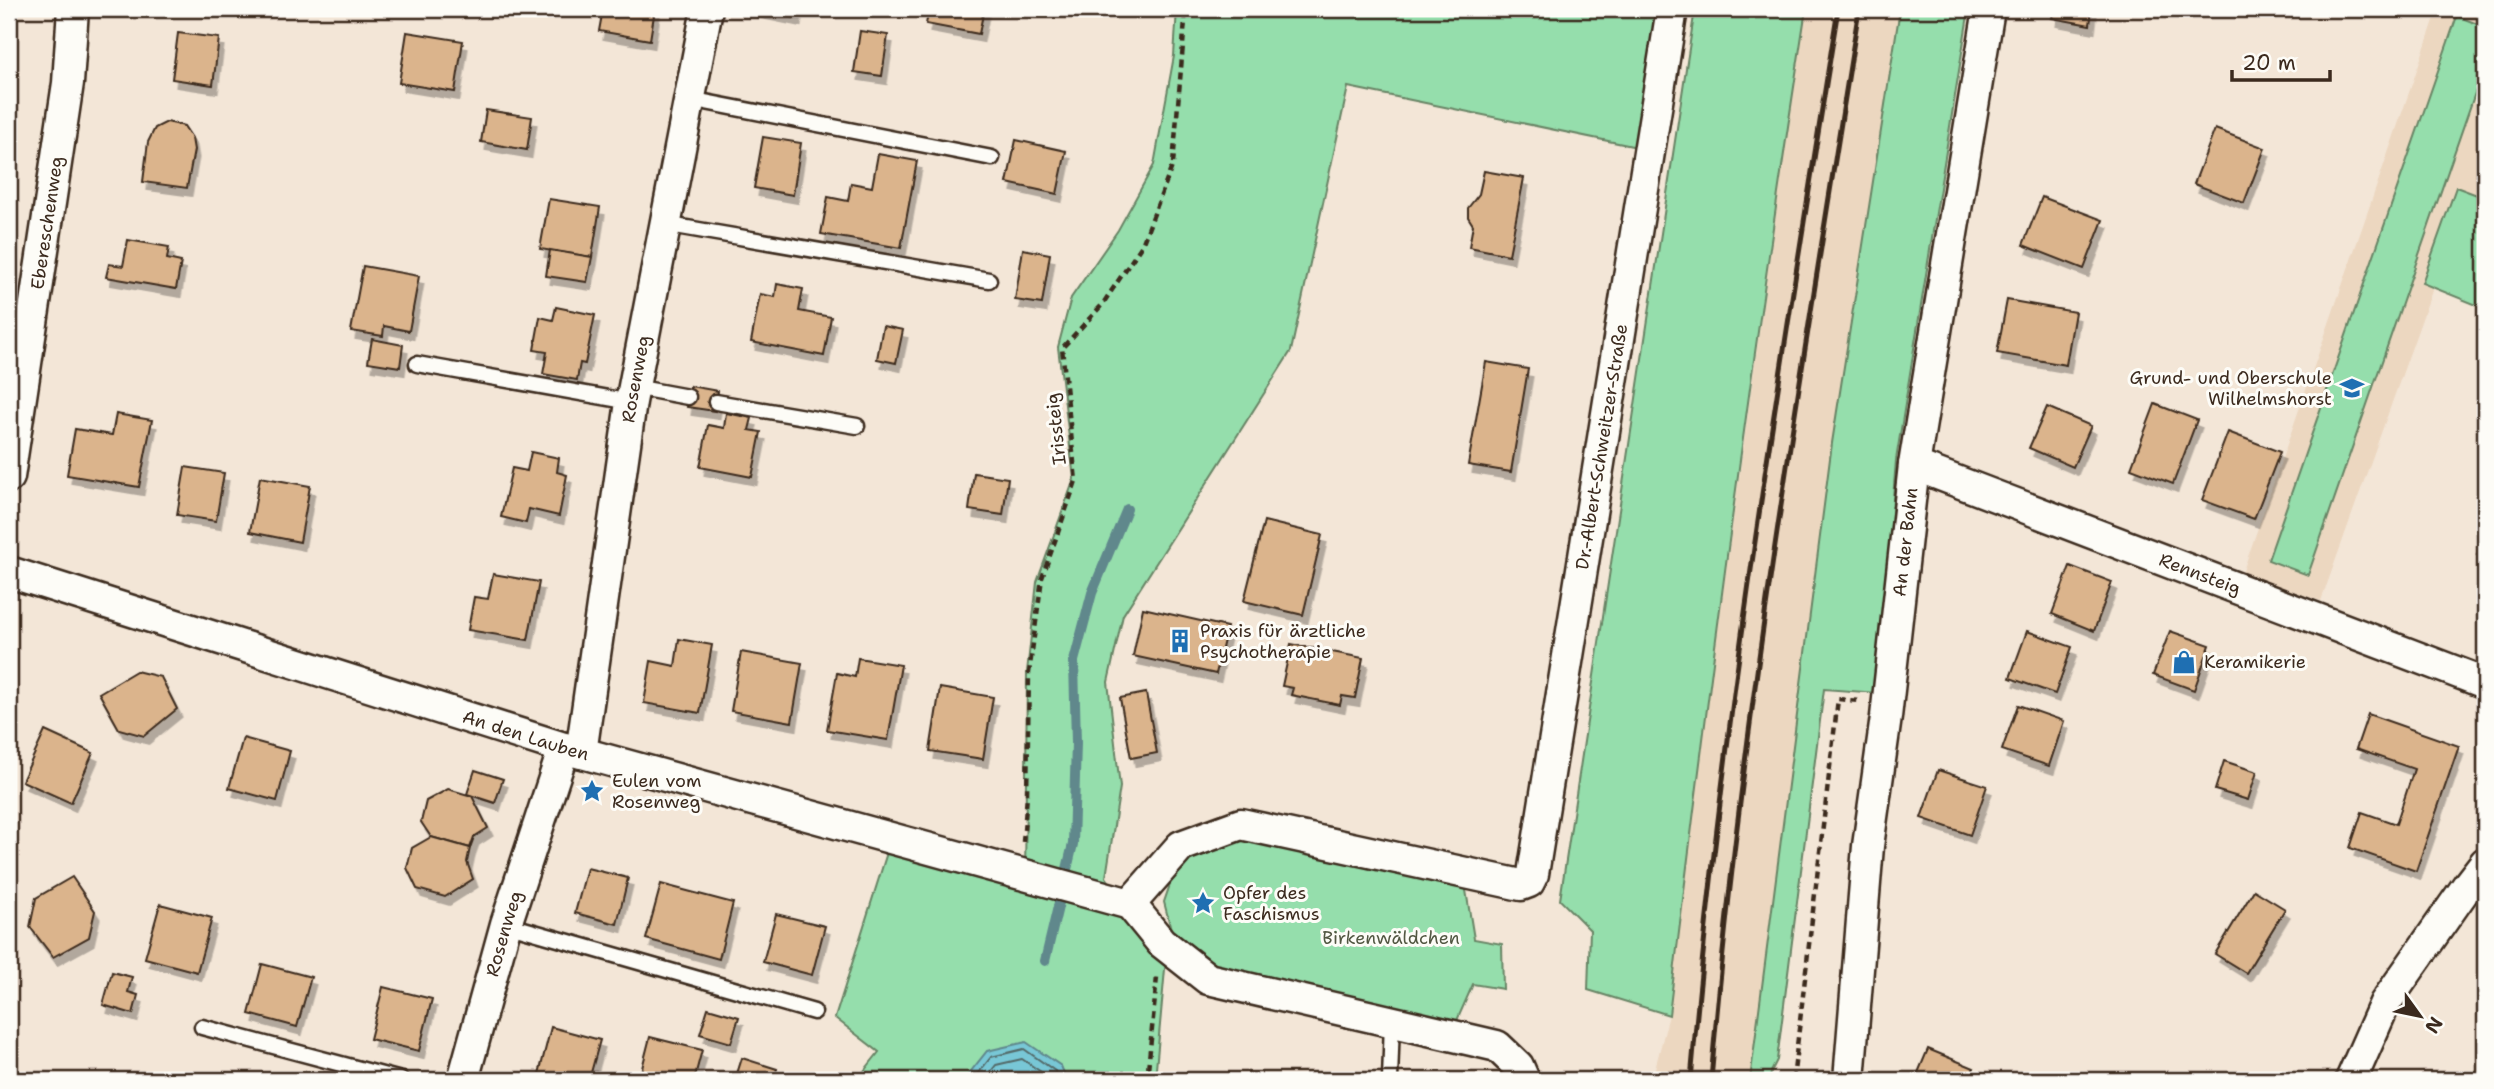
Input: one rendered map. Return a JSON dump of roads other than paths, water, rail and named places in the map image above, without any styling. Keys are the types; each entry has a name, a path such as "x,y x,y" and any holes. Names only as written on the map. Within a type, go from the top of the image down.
{"street":[{"name":"Ebereschenweg","path":"9,477 12,433 68,83 73,9"},
{"name":"Rosenweg","path":"463,1080 506,924 573,751 633,395 707,9"},
{"name":"Dr.-Albert-Schweitzer-Straße","path":"1130,904 1181,846 1241,824 1521,885 1529,882 1533,874 1672,9"},
{"name":"An der Bahn","path":"1849,1080 1868,846 1888,703 1914,465 1989,9"},
{"name":"Rennsteig","path":"1914,465 2485,683"},
{"name":"An den Lauben","path":"9,572 573,751 1130,904"},
{"path":"2351,1080 2385,1003 2485,863"},
{"path":"1130,904 1161,942 1208,979 1497,1045 1518,1066 1524,1080"}],"lane":[{"path":"690,99 992,158"},
{"path":"664,224 989,280"},
{"path":"417,364 633,395 688,397"},
{"path":"716,402 858,426"},
{"path":"506,924 814,1012"},
{"path":"1390,1080 1392,1021"},
{"path":"202,1027 401,1080"}],"water":[{"path":"1026,1042 1061,1066 1067,1080 964,1080 987,1051"}],"waterway":[{"path":"1045,961 1073,844 1076,743 1074,661 1092,593 1127,509"}],"railway":[{"path":"1691,1080 1736,677 1838,9"},
{"path":"1711,1080 1756,677 1795,410 1859,9"}],"place":[{"name":"Grund- und Oberschule Wilhelmshorst","path":"2352,388"},
{"name":"Praxis für ärztliche Psychotherapie","path":"1180,641"},
{"name":"Keramikerie","path":"2184,662"},
{"name":"Eulen vom Rosenweg","path":"592,791"},
{"name":"Opfer des Faschismus","path":"1203,903"}],"park label":[{"name":"Birkenwäldchen","path":"1391,938"}]}
